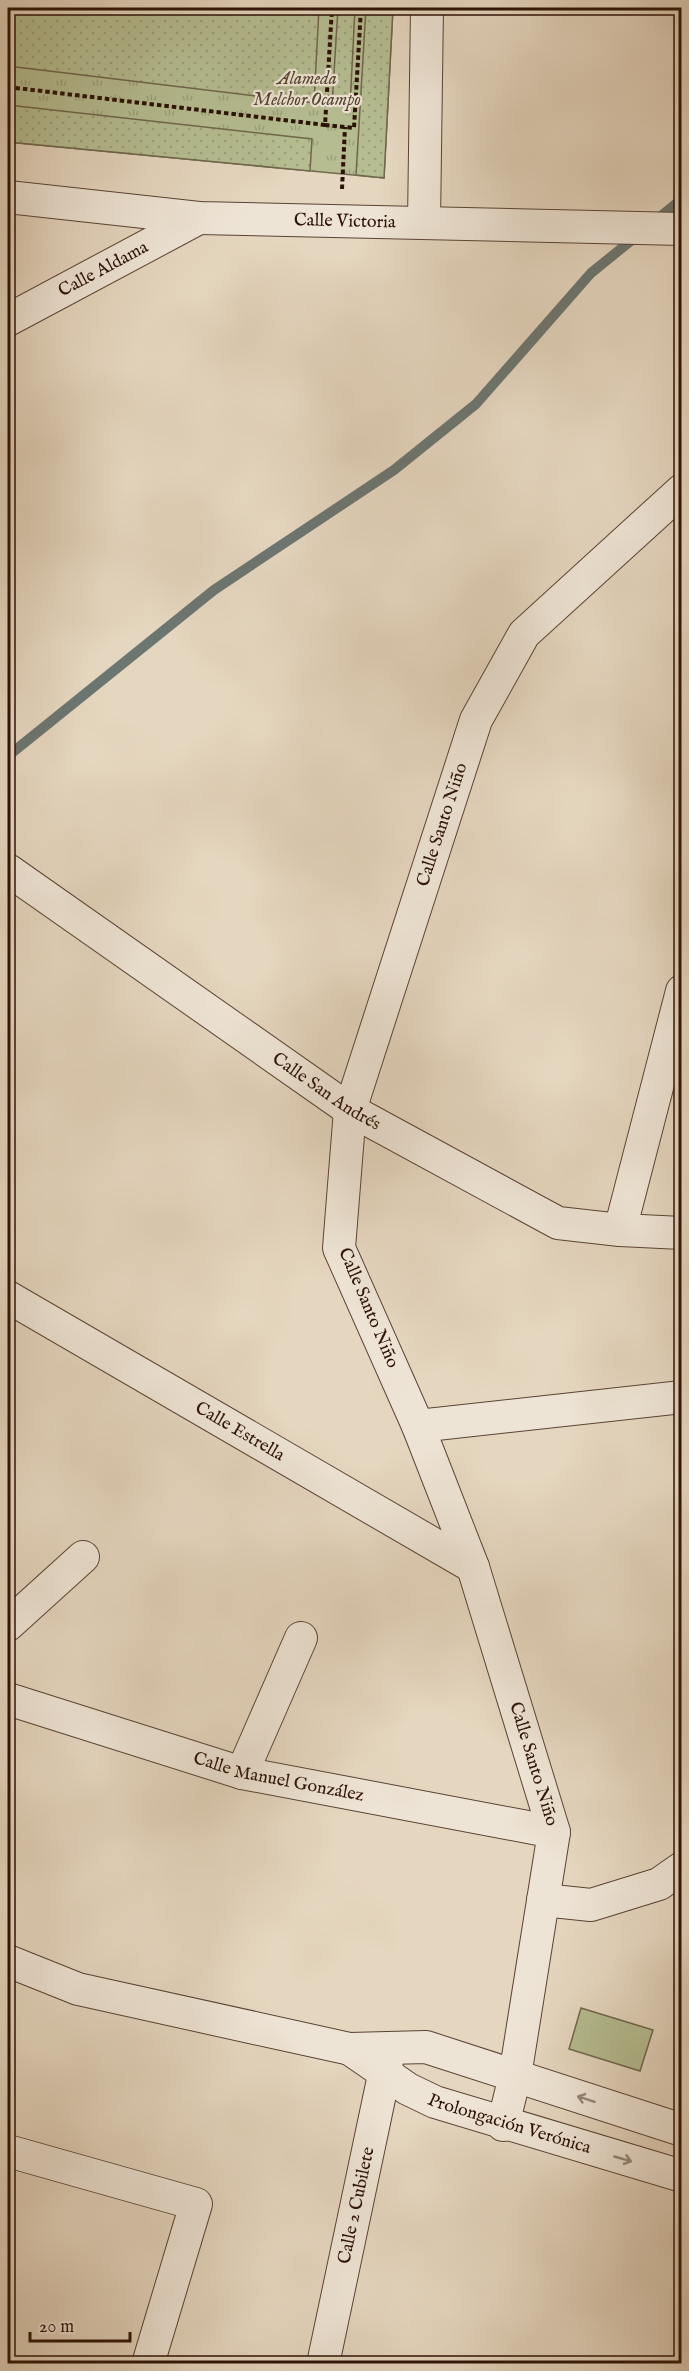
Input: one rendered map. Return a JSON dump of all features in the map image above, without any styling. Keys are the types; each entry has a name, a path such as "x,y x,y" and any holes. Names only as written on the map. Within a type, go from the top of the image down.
{"street":[{"path":"424,222 427,8"},
{"name":"Calle Victoria","path":"8,197 199,218 681,229"},
{"name":"Calle Aldama","path":"8,320 199,218"},
{"name":"Calle Santo Niño","path":"503,2125 515,2076 554,1833 473,1567 418,1426 339,1248 350,1110 476,720 524,634 681,490"},
{"name":"Calle San Andrés","path":"8,870 350,1110 558,1223 620,1230 681,1233"},
{"path":"620,1230 681,991"},
{"name":"Calle Estrella","path":"10,1303 473,1567"},
{"path":"418,1426 681,1397"},
{"path":"8,1625 83,1557"},
{"path":"242,1773 301,1638"},
{"name":"Calle Manuel González","path":"8,1699 242,1773 554,1833"},
{"path":"543,1900 591,1905 659,1884 681,1868"},
{"path":"8,1961 78,1989 350,2049 387,2060 426,2047 681,2130"},
{"name":"Prolongación Verónica","path":"387,2060 408,2089 435,2102 503,2125 681,2176"},
{"name":"Calle 2 Cubilete","path":"323,2364 387,2060"},
{"path":"8,2151 196,2204 148,2364"}],"path":[{"path":"325,125 332,8"},
{"path":"8,87 354,128 361,8"},
{"path":"340,223 345,127"}],"green space":[{"name":"Alameda Melchor Ocampo","path":"8,8 393,8 384,178 8,142"},
{"path":"8,8 319,8 314,103 8,66"},
{"path":"338,8 355,8 350,107 332,105"},
{"path":"366,8 393,8 384,178 356,175"},
{"path":"8,105 312,139 310,171 8,142"},
{"path":"581,2008 653,2030 640,2071 569,2049"}],"waterway":[{"path":"655,221 682,199"},
{"path":"8,756 214,590 394,470 476,404 591,273 638,235"}]}
